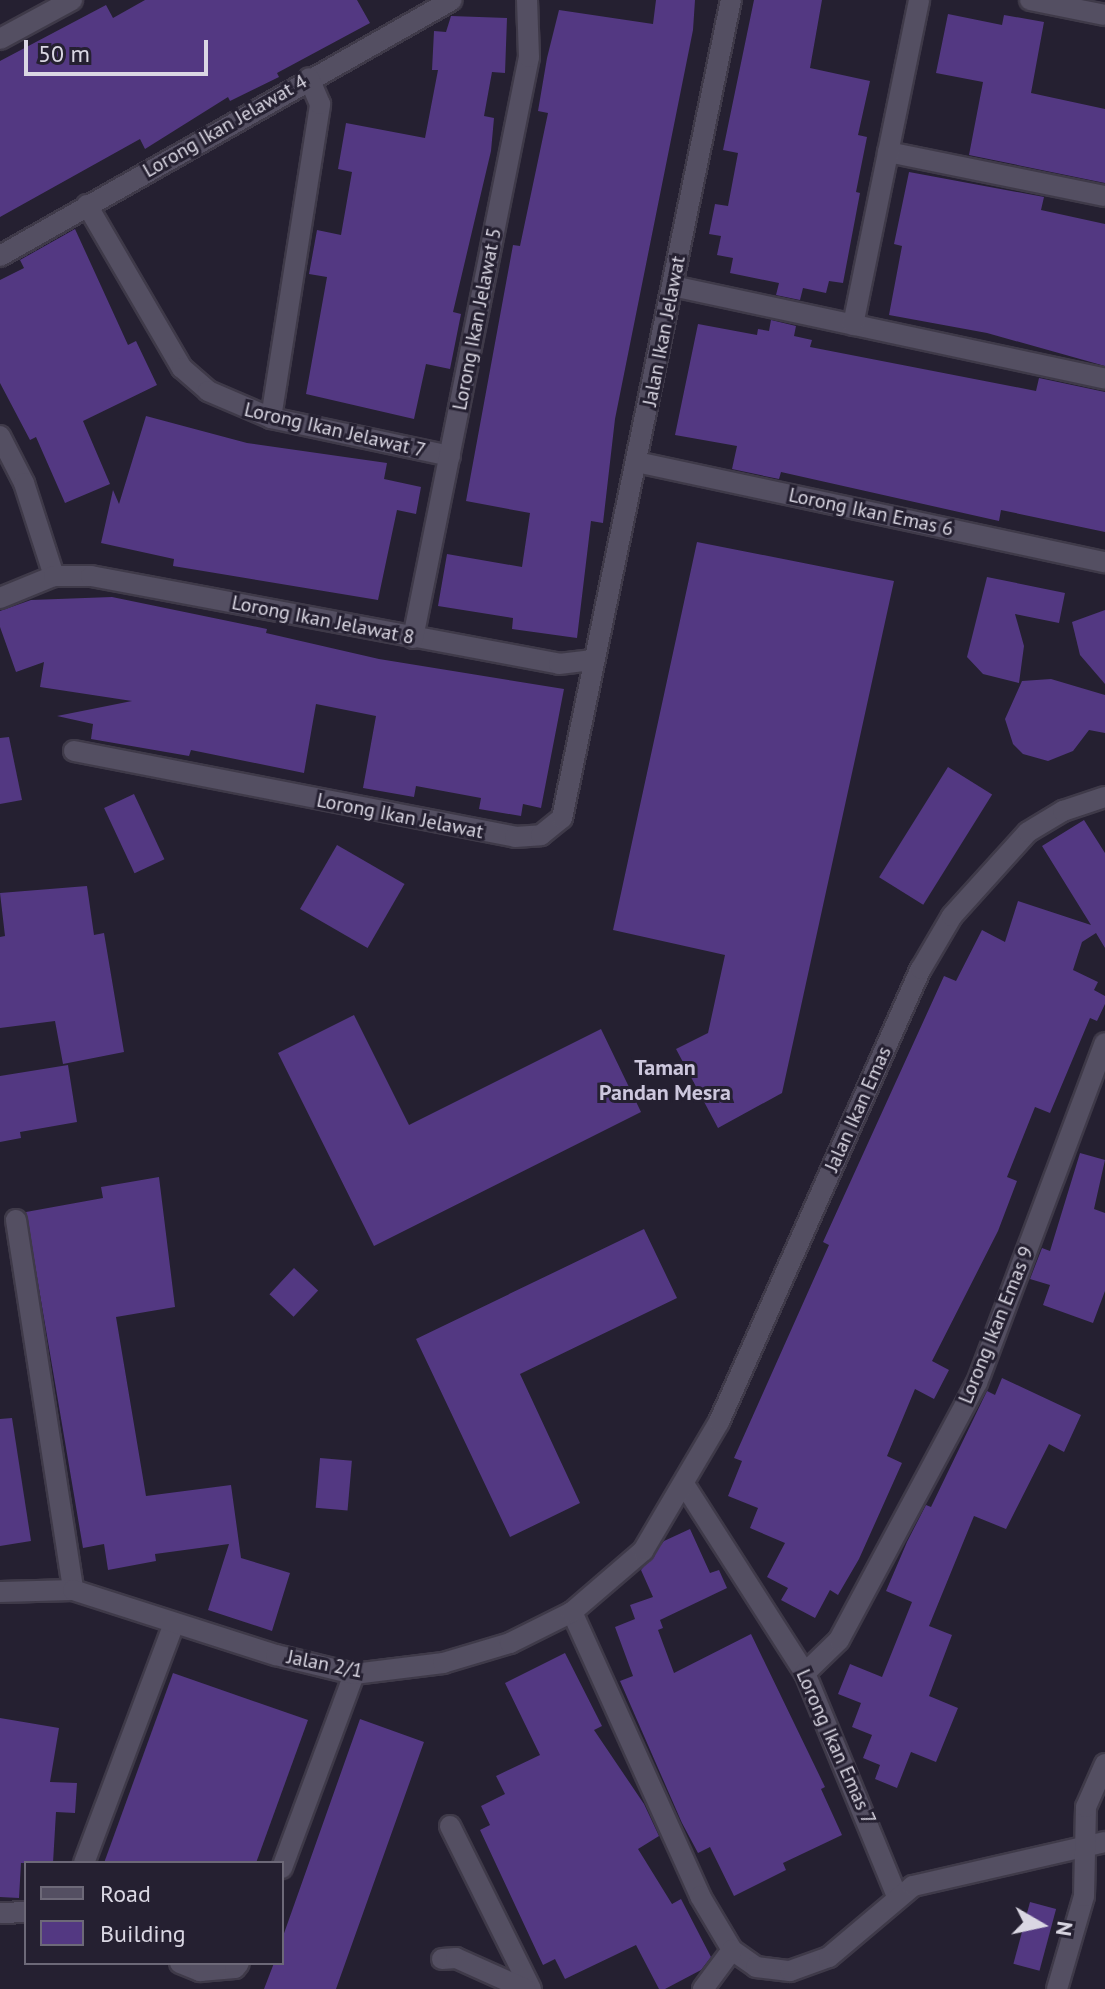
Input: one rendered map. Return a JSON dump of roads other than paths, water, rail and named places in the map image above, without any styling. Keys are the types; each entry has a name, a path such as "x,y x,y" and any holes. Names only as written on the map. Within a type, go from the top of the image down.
{"street":[{"path":"0,39 72,0"},
{"name":"Lorong Ikan Jelawat 4","path":"0,256 309,78 452,0"},
{"name":"Lorong Ikan Jelawat 5","path":"413,638 529,57 527,0"},
{"name":"Jalan Ikan Jelawat","path":"591,660 600,642 731,0"},
{"path":"853,325 919,0"},
{"path":"1030,0 1105,15"},
{"path":"271,418 320,104 309,78"},
{"path":"888,152 1105,196"},
{"name":"Lorong Ikan Jelawat 7","path":"87,205 182,368 208,391 271,418 450,456"},
{"path":"673,286 1105,379"},
{"path":"0,436 24,483 54,576 0,598"},
{"name":"Lorong Ikan Emas 6","path":"637,462 1105,562"},
{"name":"Lorong Ikan Jelawat 8","path":"54,576 91,576 559,664 591,660"},
{"name":"Lorong Ikan Jelawat","path":"74,751 529,838 552,829 562,818 591,660"},
{"name":"Jalan Ikan Emas","path":"684,1484 719,1422 921,969 952,916 1028,832 1063,811 1105,797"},
{"name":"Lorong Ikan Emas 9","path":"805,1673 839,1640 977,1383 1105,1043"},
{"path":"16,1220 73,1590"},
{"name":"Jalan 2/1","path":"0,1592 73,1590 174,1623 354,1674 443,1663 510,1643 572,1612 643,1551 684,1484"},
{"name":"Lorong Ikan Emas 7","path":"684,1484 805,1673 897,1896"},
{"path":"572,1612 700,1896 732,1950 756,1967 773,1971 811,1966 866,1930 897,1896 942,1877 1084,1851 1105,1842"},
{"path":"85,1861 174,1623"},
{"path":"284,1863 354,1674"},
{"path":"1057,1989 1082,1905 1086,1807 1105,1764"},
{"path":"450,1826 531,1989"},
{"path":"0,1913 24,1912"},
{"path":"703,1989 732,1950"},
{"path":"442,1959 456,1958 525,1989"},
{"path":"185,1965 200,1971 235,1968 237,1965"}],"district":[{"name":"Taman Pandan Mesra","path":"665,1080"}]}
